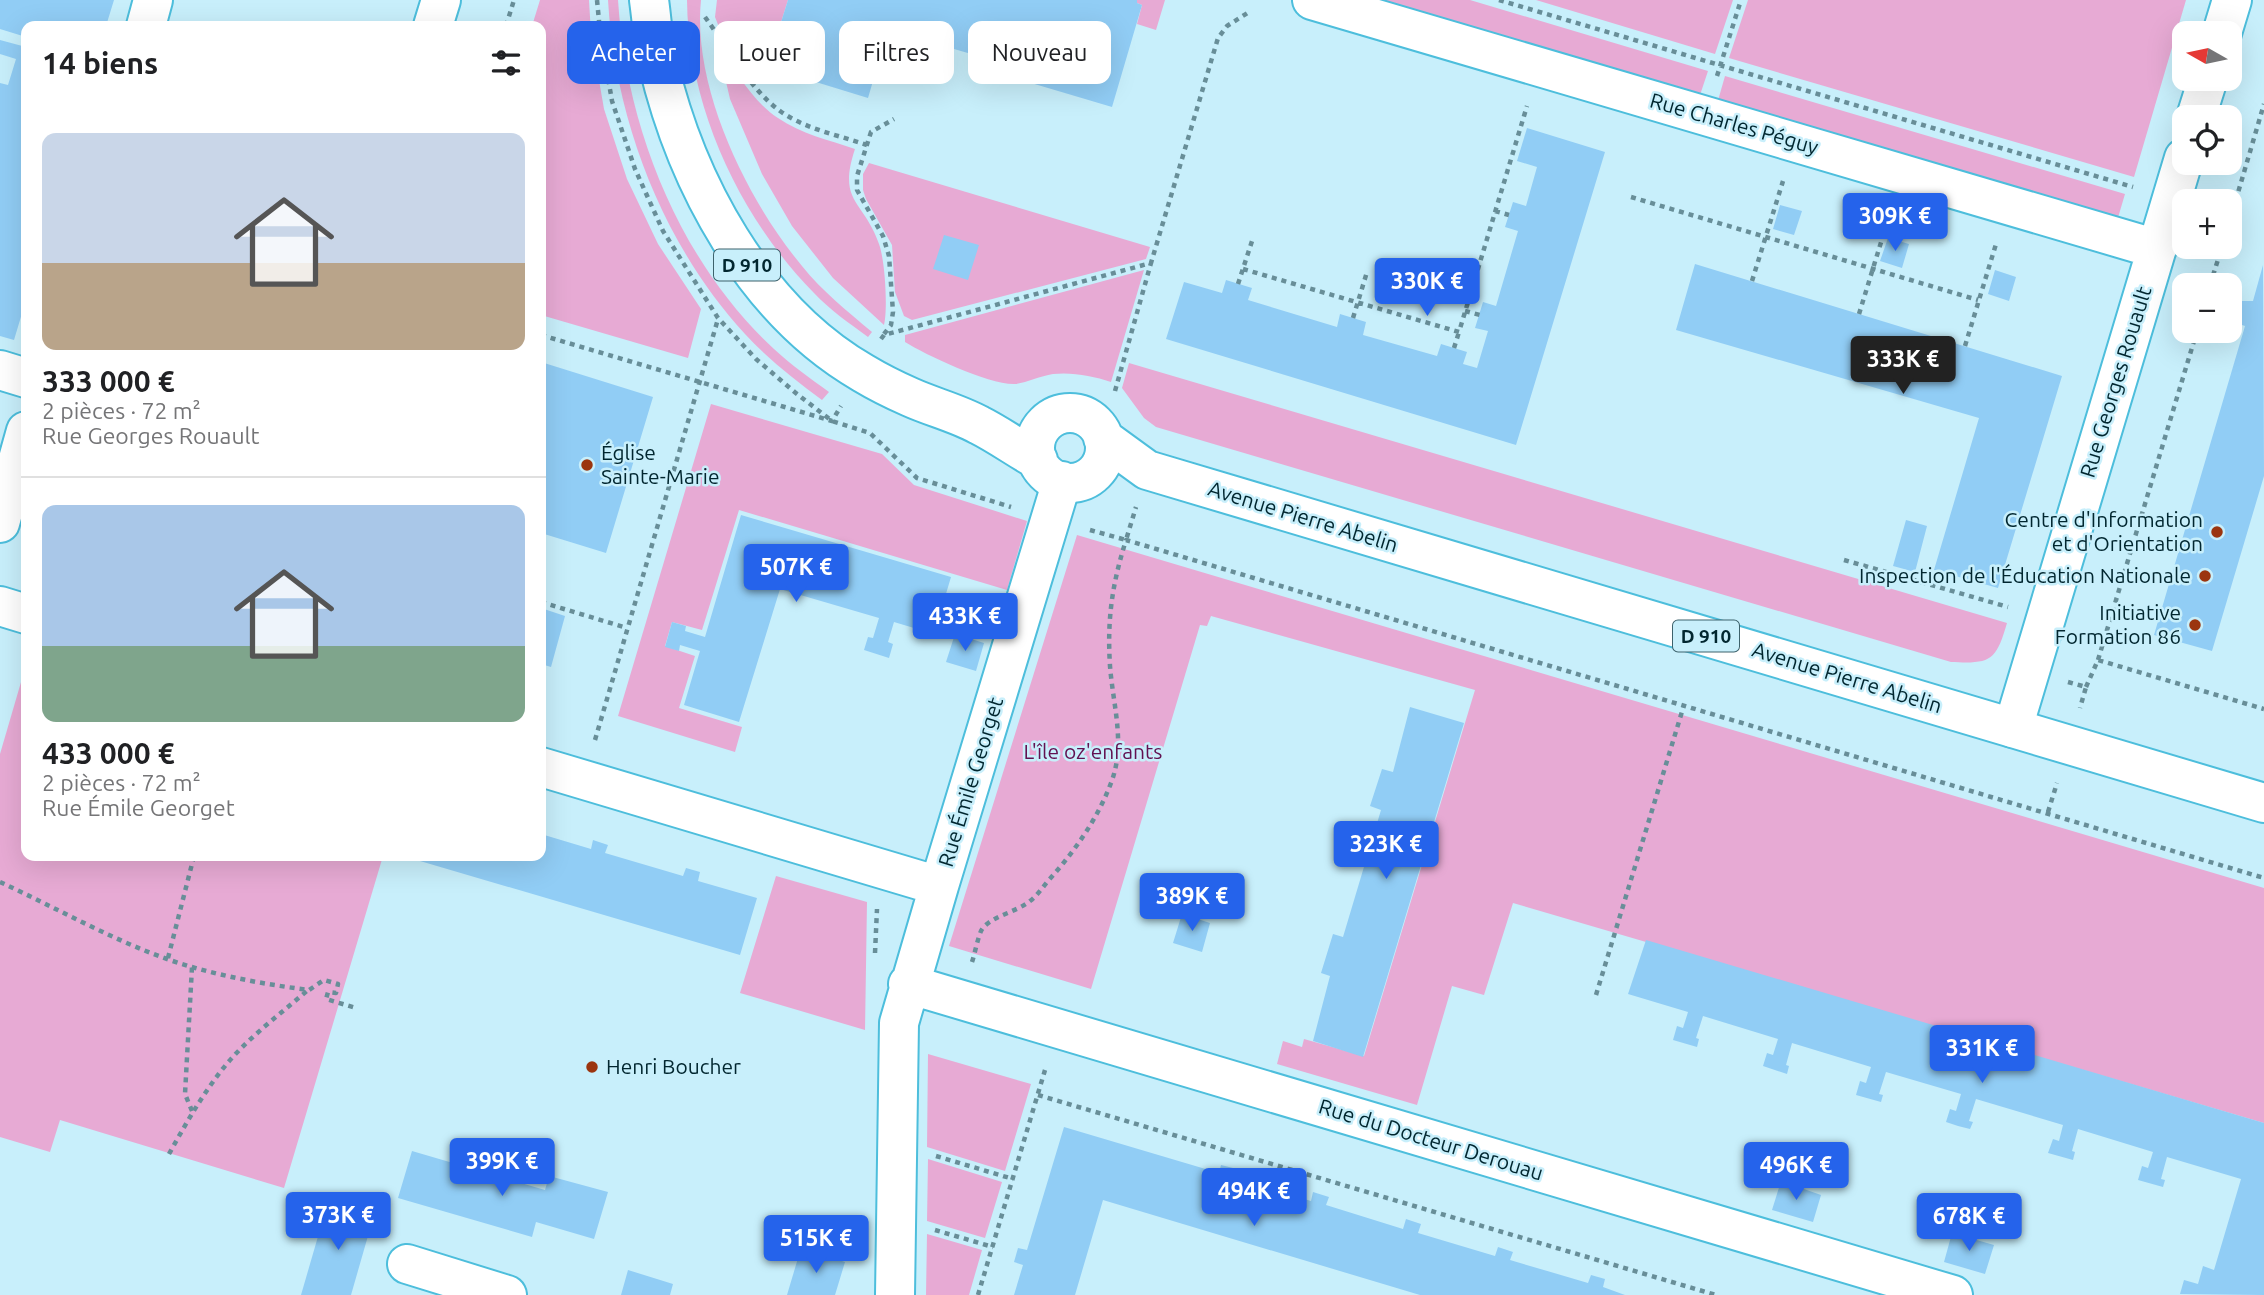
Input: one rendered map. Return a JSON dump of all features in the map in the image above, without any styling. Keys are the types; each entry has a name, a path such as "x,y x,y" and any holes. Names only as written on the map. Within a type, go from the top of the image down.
{"street":[{"path":"147,21 153,0"},
{"path":"435,21 441,0"},
{"name":"D 910","path":"649,0 657,62 677,126 700,182 720,224 750,269 782,307 820,342 861,372 910,397 978,424 1062,473"},
{"name":"Rue Charles Péguy","path":"1312,0 2157,249"},
{"path":"2226,21 2232,0"},
{"name":"Rue Georges Rouault","path":"2013,728 2179,175"},
{"path":"0,370 21,376"},
{"path":"1070,413 1081,414 1099,428 1103,438 1105,449 1097,470 1062,473 1035,449 1036,438 1050,419 1070,413"},
{"name":"D 910","path":"978,424 1050,419"},
{"name":"Avenue Pierre Abelin","path":"1103,438 1147,470"},
{"path":"0,523 21,449"},
{"name":"Avenue Pierre Abelin","path":"1062,473 1147,470 2264,803"},
{"name":"Rue Émile Georget","path":"546,769 939,887 1062,473"},
{"path":"0,606 21,612"},
{"path":"895,1295 899,1023 924,989 939,887"},
{"name":"Rue du Docteur Derouau","path":"924,989 1862,1282 1953,1295"},
{"path":"407,1264 508,1295"}],"path":[{"path":"508,21 514,0"},
{"path":"1499,0 2139,189"},
{"path":"1520,6 1522,0"},
{"path":"1115,391 1218,38 1227,26 1249,12"},
{"path":"705,17 760,92 780,111 808,126 867,145"},
{"path":"1454,348 1530,98"},
{"path":"2239,189 2264,103"},
{"path":"546,336 832,421 891,325 893,312 889,256 883,236 857,190 857,176 871,132 894,119"},
{"path":"1752,281 1784,177"},
{"path":"1631,197 1978,300"},
{"path":"1859,314 1891,209"},
{"path":"1495,211 1509,215"},
{"path":"1238,284 1252,238"},
{"path":"1965,346 1998,240"},
{"path":"884,335 1151,263"},
{"path":"1243,269 1459,332"},
{"path":"1353,318 1367,272"},
{"path":"1465,311 1479,315"},
{"path":"583,780 718,318"},
{"path":"2087,687 2098,660 2193,343"},
{"path":"924,989 947,971 968,978 981,931 988,922 1010,914 1031,901 1061,866 1102,805 1113,778 1118,754 1119,724 1110,669 1109,612 1114,579 1147,470"},
{"path":"1050,519 2264,878"},
{"path":"1844,560 2016,609"},
{"path":"546,604 627,628"},
{"path":"2098,660 2264,709"},
{"path":"1596,995 1684,705"},
{"path":"167,958 193,861"},
{"path":"0,882 192,967 282,987 309,990"},
{"path":"192,967 184,1094 192,1112"},
{"path":"170,1154 192,1112 221,1070 251,1039 309,990 324,980 338,984 335,993 328,992 326,999 356,1008"},
{"path":"978,1295 1045,1070"},
{"path":"1038,1095 1716,1295"},
{"path":"935,1156 1013,1179"},
{"path":"933,1230 993,1247"}],"green space":[{"path":"540,0 589,0 590,21 567,21 567,84 600,84 604,109 627,179 658,244 701,309 688,358 546,316 546,21 534,21"},
{"path":"608,0 618,0 620,21 610,21"},
{"path":"687,0 701,0 700,34 700,21 689,21"},
{"path":"717,0 788,0 781,21 717,21"},
{"path":"1137,0 1165,0 1156,30 1137,24 1142,5 1137,3"},
{"path":"1370,0 1470,0 1708,71 1699,98"},
{"path":"1536,0 1733,0 1715,54"},
{"path":"1748,0 2186,0 2180,21 2172,21 2172,48 2134,177 1729,58"},
{"path":"700,34 705,69 727,141 762,209 810,275 872,332 868,337 814,293 763,231 723,158 698,84"},
{"path":"1725,76 2125,194 2117,221 1717,104"},
{"path":"620,84 630,84 646,143 663,189 685,233 711,275 740,314 780,355 829,392 822,400 782,369 745,334 716,299 690,261 667,221 648,179"},
{"path":"727,84 744,84 761,104 787,124 855,149 849,180 855,200 873,230 881,251 886,297 884,325 833,278 792,226 762,174 730,99"},
{"path":"869,163 1150,247 1146,259 912,320 904,316 895,292 892,245 863,190 863,174"},
{"path":"1144,270 1111,382 1083,375 1060,374 1016,384 1005,383 959,369 905,342 905,335"},
{"path":"1129,363 2007,623 1999,645 1990,658 1975,662 1951,662 1156,427 1144,418 1122,388"},
{"path":"711,404 882,454 914,485 1027,521 1007,590 739,510 702,630 672,622 665,646 695,656 679,708 742,727 735,752 618,716"},
{"name":"L'île oz'enfants","path":"1077,535 2264,888 2264,1123 1513,903 1484,995 1452,986 1417,1105 1277,1064 1283,1041 1302,1047 1304,1039 1364,1056 1475,690 1211,616 1207,626 1200,625 1091,989 949,946"},
{"path":"21,682 21,861 382,861 284,1188 60,1120 50,1152 0,1137 0,754"},
{"path":"776,876 867,902 865,1030 740,993"},
{"path":"928,1054 1031,1084 1005,1171 927,1147"},
{"path":"928,1159 1002,1182 985,1238 927,1221"},
{"path":"927,1234 982,1250 969,1295 926,1295"}],"building":[{"path":"0,0 114,0 108,21 21,21 21,35 0,29"},
{"path":"788,0 1137,0 1137,3 1142,5 1112,107 1035,84 1111,84 1111,21 968,21 968,53 954,49 954,21 839,21 839,84 872,84 868,98 822,84 825,84 825,21 781,21"},
{"path":"0,40 21,46 21,317 14,340 0,336 0,83 8,85 16,59 0,54"},
{"path":"1527,128 1605,152 1516,445 1166,339 1184,282 1222,293 1226,280 1252,288 1248,300 1337,327 1340,314 1366,322 1363,335 1437,356 1441,344 1467,352 1463,364 1477,368 1488,331 1475,328 1483,302 1496,306 1518,231 1505,227 1513,202 1526,206 1537,167 1517,161"},
{"path":"1780,205 1802,211 1794,235 1773,229"},
{"path":"944,235 979,245 968,280 933,269"},
{"path":"1888,238 1909,244 1902,268 1880,261"},
{"path":"1695,264 2062,376 1998,588 1934,570 1979,418 1676,330"},
{"path":"2263,265 2264,476 2212,651 2154,635 2242,343 2245,326 2242,325 2242,301 2253,301"},
{"path":"1995,270 2016,277 2009,301 1988,294"},
{"name":"Église Sainte-Marie","path":"546,364 653,397 606,553 546,535"},
{"path":"741,515 951,577 934,634 894,622 888,642 893,644 889,658 864,650 868,637 873,638 879,618 780,589 739,722 684,705 700,651 680,645 679,651 665,647 672,622 686,626 685,631 705,637"},
{"path":"1906,520 1927,526 1915,572 1893,566"},
{"path":"546,610 565,616 551,667 546,666"},
{"path":"955,634 984,643 976,671 946,662"},
{"path":"1410,707 1464,723 1363,1057 1313,1041 1330,976 1321,973 1333,934 1343,937 1381,810 1370,806 1382,769 1393,772"},
{"path":"546,836 591,849 593,840 608,845 605,853 683,876 686,868 700,872 698,881 757,898 740,955 420,861 546,861"},
{"path":"1182,914 1210,923 1202,952 1173,943"},
{"path":"1646,940 2264,1123 2264,1295 2180,1294 2184,1280 2198,1284 2203,1266 2214,1270 2241,1179 2167,1157 2161,1179 2165,1180 2163,1187 2138,1180 2142,1166 2148,1168 2153,1152 2078,1129 2072,1151 2075,1152 2073,1160 2048,1153 2053,1139 2059,1141 2063,1125 1976,1099 1969,1121 1973,1122 1970,1129 1958,1126 1946,1122 1950,1109 1956,1111 1961,1094 1886,1072 1879,1094 1883,1095 1881,1102 1856,1095 1860,1081 1866,1083 1871,1067 1792,1043 1786,1065 1789,1066 1787,1074 1763,1066 1767,1053 1773,1055 1778,1039 1703,1016 1696,1038 1699,1039 1697,1047 1673,1040 1677,1026 1683,1028 1688,1012 1628,994"},
{"path":"1064,1127 1219,1173 1221,1165 1237,1169 1234,1178 1311,1201 1313,1192 1329,1197 1326,1205 1403,1229 1406,1219 1421,1224 1418,1233 1495,1256 1498,1247 1513,1252 1510,1260 1588,1283 1591,1275 1605,1279 1603,1287 1625,1295 1420,1295 1103,1200 1075,1295 1014,1295 1023,1265 1014,1262 1018,1248 1027,1250"},
{"path":"412,1151 545,1190 549,1176 608,1192 594,1239 536,1222 532,1237 398,1198"},
{"path":"1781,1181 1821,1195 1813,1222 1772,1210"},
{"path":"328,1202 374,1215 351,1295 301,1295"},
{"path":"1952,1233 1994,1245 1985,1274 1944,1262"},
{"path":"801,1248 845,1262 835,1295 787,1295"},
{"path":"628,1270 673,1284 670,1295 621,1295"}],"place":[{"name":"Église Sainte-Marie","path":"587,465"},
{"name":"Centre d'Information et d'Orientation","path":"2217,532"},
{"name":"Inspection de l'Éducation Nationale","path":"2205,576"},
{"name":"Initiative Formation 86","path":"2195,625"},
{"name":"Henri Boucher","path":"592,1067"}]}
